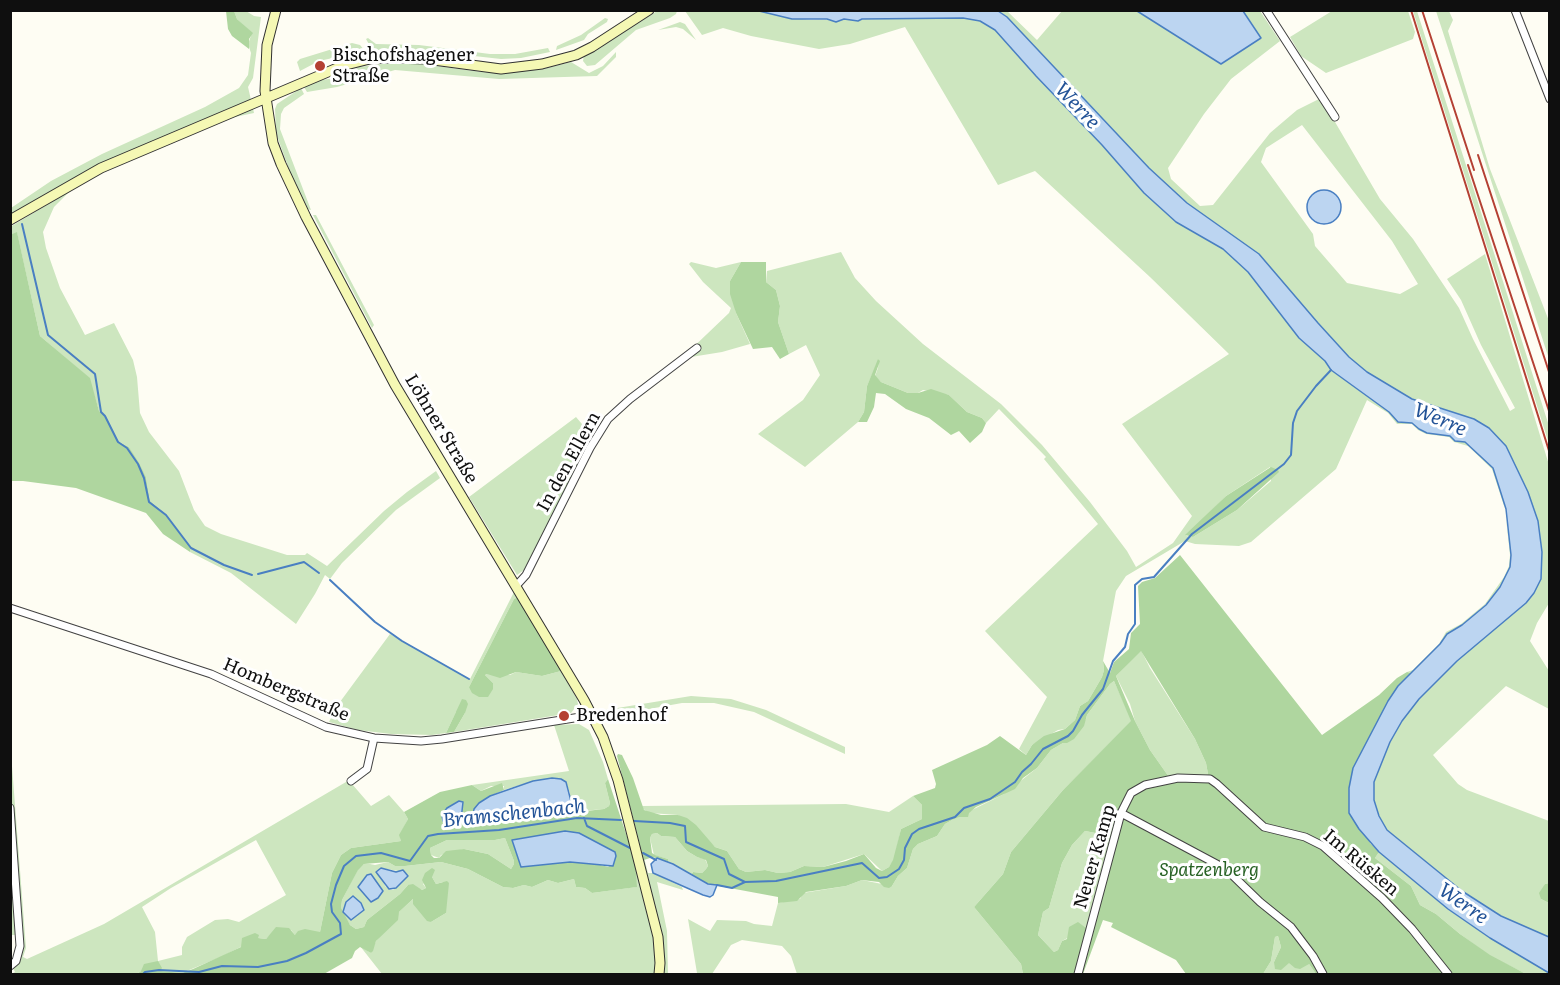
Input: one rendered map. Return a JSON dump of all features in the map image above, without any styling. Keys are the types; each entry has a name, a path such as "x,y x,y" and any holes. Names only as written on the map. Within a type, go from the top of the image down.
{"main road":[{"name":"Löhner Straße","path":"276,10 270,32 264,77 273,143 306,217 395,385 593,715 616,774 658,937 659,975"},
{"path":"10,220 101,168 332,69 370,59 426,59 501,69 555,62 592,47 649,10"}],"street":[{"path":"1266,10 1335,117"},
{"path":"1515,10 1550,99"},
{"name":"In den Ellern","path":"516,586 526,575 590,447 609,419 630,399 698,348"},
{"name":"Hombergstraße","path":"10,608 211,674 326,727 374,738 421,741 441,739 593,715"},
{"path":"351,782 367,769 374,738"},
{"name":"Neuer Kamp","path":"1078,975 1121,813 1131,793 1145,785 1178,778 1210,780"},
{"name":"Im Rüsken","path":"1210,780 1264,827 1305,837 1323,846 1382,898 1412,929 1448,975"},
{"path":"10,808 20,939 18,955 10,966"},
{"path":"1121,813 1226,869 1260,902 1291,927 1313,956 1323,975"}],"green space":[{"path":"226,11 234,11 237,19 253,33 249,39 249,49 232,36 228,29"},
{"path":"234,11 246,11 261,17 253,78 248,87 254,113 230,118 104,172 42,205 11,225 11,208 51,181 102,154 205,107 239,88 248,75 251,53 248,44 252,33 237,19"},
{"path":"657,11 677,11 670,18 636,30 595,65 587,66 583,61 584,55 601,47"},
{"path":"685,11 759,11 810,20 963,18 980,21 995,30 1144,193 1176,222 1223,249 1248,272 1299,338 1325,361 1331,370 1389,412 1398,422 1413,423 1427,433 1450,436 1455,441 1465,442 1493,468 1503,495 1505,508 1492,469 1468,446 1454,442 1449,437 1426,434 1418,430 1412,424 1397,424 1388,413 1367,400 1336,469 1251,542 1239,546 1195,544 1185,541 1126,576 1116,591 1102,677 1088,701 1080,706 1075,720 1065,729 1058,730 1032,745 1026,755 1019,749 1047,697 985,631 1098,524 1044,459 1046,457 999,409 986,423 982,418 967,412 949,395 923,390 918,393 908,393 881,382 875,376 879,359 867,386 864,412 858,422 805,467 758,434 803,400 820,375 806,345 789,354 778,322 780,306 776,290 766,282 767,271 841,252 855,278 876,301 923,344 1001,404 1042,445 1090,502 1127,551 1136,567 1173,543 1192,516 1122,424 1229,354 1150,277 1035,171 998,185 905,27 850,44 819,49 751,36 723,28 702,35","holes":["1270,467 1271,481 1237,510 1193,537 1186,536 1226,496"]},
{"path":"998,11 1007,11 1037,40 1062,11 1137,11 1221,64 1261,38 1243,11 1260,11 1280,41 1231,79 1204,114 1168,168 1171,179 1200,206 1213,205 1270,133 1297,110 1321,98 1380,199 1413,239 1459,308 1510,411 1515,408 1481,345 1461,300 1447,279 1485,254 1549,465 1549,603 1530,641 1549,671 1549,709 1506,686 1433,755 1458,784 1467,790 1549,821 1549,883 1545,884 1541,899 1549,903 1549,937 1501,916 1462,891 1387,830 1378,816 1374,800 1374,782 1390,742 1402,721 1419,699 1457,661 1526,603 1538,521 1528,492 1506,446 1489,428 1474,419 1412,399 1367,373 1349,357 1259,255 1187,203 1149,168 1007,17","holes":["1302,125 1392,241 1418,284 1400,294 1347,283 1315,246 1313,234 1261,162 1266,148"]},
{"path":"1332,11 1408,11 1415,32 1413,39 1326,73 1301,56 1290,37"},
{"path":"1413,11 1417,11 1549,426 1549,444"},
{"path":"1436,11 1449,11 1453,20 1448,31 1490,169 1549,321 1549,359"},
{"path":"605,18 608,19 607,22 588,34 584,40 556,50 557,46 581,35"},
{"path":"680,22 685,24 696,40 683,29 676,27 658,30"},
{"path":"366,39 376,44 419,45 490,54 515,54 548,48 550,52 521,58 501,59 420,50 375,50 371,48"},
{"path":"352,43 360,45 365,51 319,61 300,71 297,62 300,59"},
{"path":"616,52 616,57 597,76 499,79 395,70 337,87 307,92 304,87 321,80 343,77 359,67 381,64 422,64 502,73 543,69 571,62 589,73 603,66"},
{"path":"301,88 304,94 284,108 281,114 280,129 311,210 307,209 291,175 276,133 275,109 277,104"},
{"path":"70,191 54,207 43,232 60,288 85,335 114,323 133,360 140,413 149,432 179,471 194,510 205,526 221,534 287,555 307,553 327,566 407,492 436,471 440,478 396,510 342,563 330,579 325,575 296,624 231,573 190,552 191,547 166,514 150,501 146,477 129,447 119,442 106,416 99,411 89,378 40,336 17,233 11,235 10,227"},
{"path":"313,215 316,215 374,325 372,328"},
{"path":"17,232 40,336 90,378 99,411 106,416 119,442 129,447 146,477 150,501 166,514 191,547 190,552 163,534 146,513 76,488 11,481 10,235"},
{"path":"691,262 716,268 741,262 730,281 736,313 750,344 691,357 612,418 597,441 530,572 524,570 517,575 469,497 576,417 593,437 605,420 685,355 729,313 731,308 703,282 689,264"},
{"path":"741,262 766,262 766,282 776,290 780,306 778,322 789,354 780,359 772,347 753,349 736,313 730,294 730,281"},
{"path":"878,359 880,361 875,375 881,382 908,393 931,389 949,395 967,412 982,418 986,423 982,432 970,443 959,431 951,435 929,418 906,409 885,394 876,393 874,407 867,422 858,422 864,412 867,386"},
{"path":"1271,467 1279,472 1237,510 1193,537 1185,535 1226,496"},
{"path":"1506,514 1511,555 1510,567 1500,587 1485,605 1462,625 1447,634 1440,644 1411,673 1407,672 1413,670 1439,644 1446,632 1461,624 1485,604 1504,577 1509,566"},
{"name":"Spatzenberg","path":"1180,555 1322,735 1379,695 1397,678 1407,672 1411,673 1398,686 1353,768 1370,843 1379,852 1375,858 1411,886 1420,905 1436,914 1490,955 1526,974 1325,974 1324,972 1316,974 1309,964 1300,969 1289,963 1281,970 1275,969 1274,962 1281,947 1278,936 1275,937 1271,961 1263,974 1186,974 1176,960 1111,927 1113,923 1103,920 1083,974 1023,974 1021,964 974,907 1003,874 1011,852 1063,790 1131,721 1114,681 1087,715 1084,726 1074,739 1051,750 1037,768 1023,778 1015,789 976,807 968,817 952,820 945,824 937,836 918,844 913,849 907,868 889,888 879,882 862,880 846,886 806,892 797,901 778,903 778,897 708,884 691,875 693,872 702,873 706,869 708,866 706,860 687,851 675,837 661,836 657,833 652,834 650,838 652,853 668,859 668,863 653,857 644,860 618,754 622,755 633,778 644,810 661,815 678,815 687,818 715,847 727,851 739,869 746,872 765,870 778,873 790,872 804,866 823,867 864,854 876,868 882,871 889,867 893,860 901,829 922,819 922,805 913,796 935,788 932,770 987,745 1000,736 1026,755 1032,745 1044,736 1065,729 1075,720 1080,706 1088,701 1102,677 1103,661 1110,673 1114,662 1129,649 1131,633 1140,624 1138,586 1142,582 1155,578","holes":["1141,651 1195,739 1206,763 1208,774 1204,777 1169,777 1150,750 1135,721 1116,676","1110,822 1115,823 1086,928 1078,922 1069,927 1067,939 1062,941 1058,950 1054,952 1038,935 1043,912 1049,908 1062,863 1072,845 1085,831 1101,834"]},
{"path":"514,592 518,597 514,599 469,687 493,683 485,675 487,674 510,675 516,672 542,676 561,671 577,699 578,704 571,713 454,732 465,713 456,712 446,733 432,735 358,730 329,722 337,706 390,634 470,679"},
{"path":"518,597 561,671 542,676 516,672 500,678 487,674 485,675 493,683 493,689 488,697 479,697 472,693 469,687 514,599"},
{"path":"1141,650 1195,739 1206,763 1208,774 1205,777 1169,777 1150,750 1135,721 1130,704 1116,676"},
{"path":"1114,681 1132,721 1063,790 1011,852 1003,874 974,907 1021,964 1023,974 797,974 791,956 782,946 742,940 731,945 712,974 697,973 688,919 710,931 717,920 746,921 772,926 778,903 800,899 803,893 846,886 862,880 892,886 907,868 913,849 918,844 937,836 945,824 1004,794 1037,768 1051,750 1063,743 1086,719"},
{"path":"691,696 731,699 766,710 845,747 845,754 754,712 714,703 682,703 605,717 605,710"},
{"path":"462,699 468,704 465,713 454,732 446,733"},
{"path":"579,724 589,730 608,779 605,783 610,803 604,809 566,813 570,810 570,793 566,782 561,779 533,781 504,790 504,786 491,786 481,791 472,785 569,771 554,725"},
{"path":"10,740 26,948 23,957 27,959 104,924 346,782 364,767 368,746 376,746 369,774 367,772 352,784 371,806 389,795 408,819 400,835 401,841 351,848 341,855 332,873 320,932 295,935 291,930 270,935 266,939 258,938 182,973 141,971 137,974 11,974 15,972 13,968 17,935 10,935","holes":["256,840 286,895 239,922 228,919 215,920 187,937 182,947 182,955 158,961 155,932 142,907"]},
{"path":"608,779 635,861 637,887 592,893 585,888 576,887 574,879 558,883 548,880 532,887 524,885 513,888 503,887 468,869 441,862 405,866 395,866 388,862 364,864 358,870 342,900 341,908 350,925 356,929 364,927 367,920 408,885 413,884 422,890 426,888 422,880 425,873 432,868 435,870 432,877 436,884 447,881 449,883 446,913 431,922 427,921 413,904 413,899 399,912 398,920 376,941 371,953 360,947 352,958 324,974 137,974 144,964 158,961 162,968 160,971 182,973 241,947 242,938 255,933 259,935 258,938 266,939 276,927 289,928 295,935 298,931 305,929 320,932 332,873 341,855 351,848 401,841 399,835 408,819 404,812 440,792 472,785 481,791 502,783 504,790 490,796 481,820 506,820 604,809 610,803 605,783","holes":["565,831 579,833 588,839 609,867 570,862 521,867 512,840","505,838 514,861 511,869 488,854 464,849 446,851 439,858 431,855 430,848 447,840"]},
{"path":"913,796 922,805 922,819 901,829 894,860 882,871 864,854 823,867 804,866 790,872 778,873 765,870 746,872 739,869 727,851 715,847 678,815 650,813 642,806 846,804 889,812"},
{"path":"622,818 634,819 648,873 653,873 682,887 683,890 657,882 667,931 668,974 382,974 360,946 371,953 376,941 399,912 413,899 431,922 446,913 443,882 436,884 432,877 423,884 426,888 422,890 408,885 367,920 364,927 356,929 342,914 342,900 358,869 364,864 375,865 388,862 395,866 405,866 441,862 468,869 503,887 513,888 524,885 532,887 548,880 558,883 574,879 576,887 585,888 592,893 636,887 635,861","holes":["381,868 407,874 405,879 393,890 385,886"]},
{"path":"1110,822 1115,823 1086,928 1062,941 1058,950 1054,952 1038,935 1043,912 1049,908 1062,863 1072,845 1085,831 1101,834"},
{"path":"657,833 661,836 675,837 687,851 705,859 708,866 706,869 702,873 693,872 691,875 668,863 668,859 654,855 650,838 652,834"},
{"path":"505,838 514,861 511,869 488,854 464,849 441,855 439,858 431,855 430,848 447,840"},
{"path":"1379,852 1448,909 1549,974 1526,974 1490,956 1436,914 1420,905 1411,886 1375,858"},
{"path":"1550,883 1549,903 1541,899 1539,893 1545,884"},
{"path":"1278,936 1281,947 1274,962 1309,964 1316,974 1263,974 1271,961 1275,937"}],"water":[{"name":"Werre","path":"759,11 998,11 1007,17 1149,168 1187,203 1259,254 1349,357 1367,372 1412,399 1474,419 1489,428 1506,446 1528,492 1538,521 1542,552 1541,579 1526,603 1457,661 1419,699 1402,721 1390,742 1374,782 1374,800 1387,830 1462,891 1501,916 1549,937 1549,973 1490,938 1448,909 1379,852 1359,829 1349,813 1349,788 1353,768 1388,701 1398,686 1447,634 1486,605 1500,587 1510,567 1511,555 1506,509 1493,468 1465,442 1455,441 1450,436 1427,433 1412,423 1398,422 1389,412 1331,370 1325,361 1299,338 1248,272 1223,249 1176,222 1144,193 995,30 980,21 963,18 862,19 858,21 844,19 836,22 827,19 792,19"},
{"path":"1137,11 1243,11 1261,38 1221,64"},
{"path":"1324,190 1336,195 1341,207 1336,219 1324,224 1312,219 1307,207 1312,195"},
{"path":"552,778 566,782 572,805 566,813 506,820 473,819 474,809 490,796 533,781"},
{"path":"459,801 463,802 461,820 443,821 442,815 447,808"},
{"path":"565,831 579,833 615,852 613,866 570,862 521,867 512,840"},
{"path":"657,858 673,864 708,884 717,885 713,895 710,897 703,895 653,873 651,864"},
{"path":"381,868 396,872 403,870 408,876 396,888 389,889 376,872"},
{"path":"371,874 383,891 371,902 358,887 367,875"},
{"path":"353,896 361,903 364,910 351,920 343,912 346,902"}],"waterway":[{"path":"22,224 48,335 95,374 101,412 118,442 127,448 138,464 144,478 149,502 166,515 191,548 224,565 252,575"},
{"name":"Bramschenbach","path":"634,821 685,826 686,842 724,859 729,874 745,882 776,881 862,863 879,878 887,877 899,869 912,834 919,829 955,817 964,808 990,799 1015,782 1043,749 1073,731 1082,715 1103,689 1113,661 1125,647 1128,634 1135,624 1135,585 1142,579 1154,577 1192,534 1284,464 1291,455 1293,423 1297,411 1331,370"},
{"path":"258,574 304,562 319,573"},
{"path":"330,580 375,622 402,641 469,679"},
{"name":"Bramschenbach","path":"143,974 159,970 199,972 222,966 258,967 287,961 341,934 340,923 332,912 331,904 344,866 356,856 381,853 410,861 428,836 438,834 499,830 577,818 621,820"},
{"path":"584,818 587,826 632,849"},
{"path":"643,853 656,860"},
{"path":"717,885 732,888 745,882"}],"railway":[{"path":"1411,10 1550,454"},
{"path":"1422,10 1474,170"},
{"path":"1478,155 1550,375"},
{"path":"1468,165 1550,414"}],"place":[{"name":"Bischofshagener Straße","path":"320,66"},
{"name":"Bredenhof","path":"564,716"}]}
